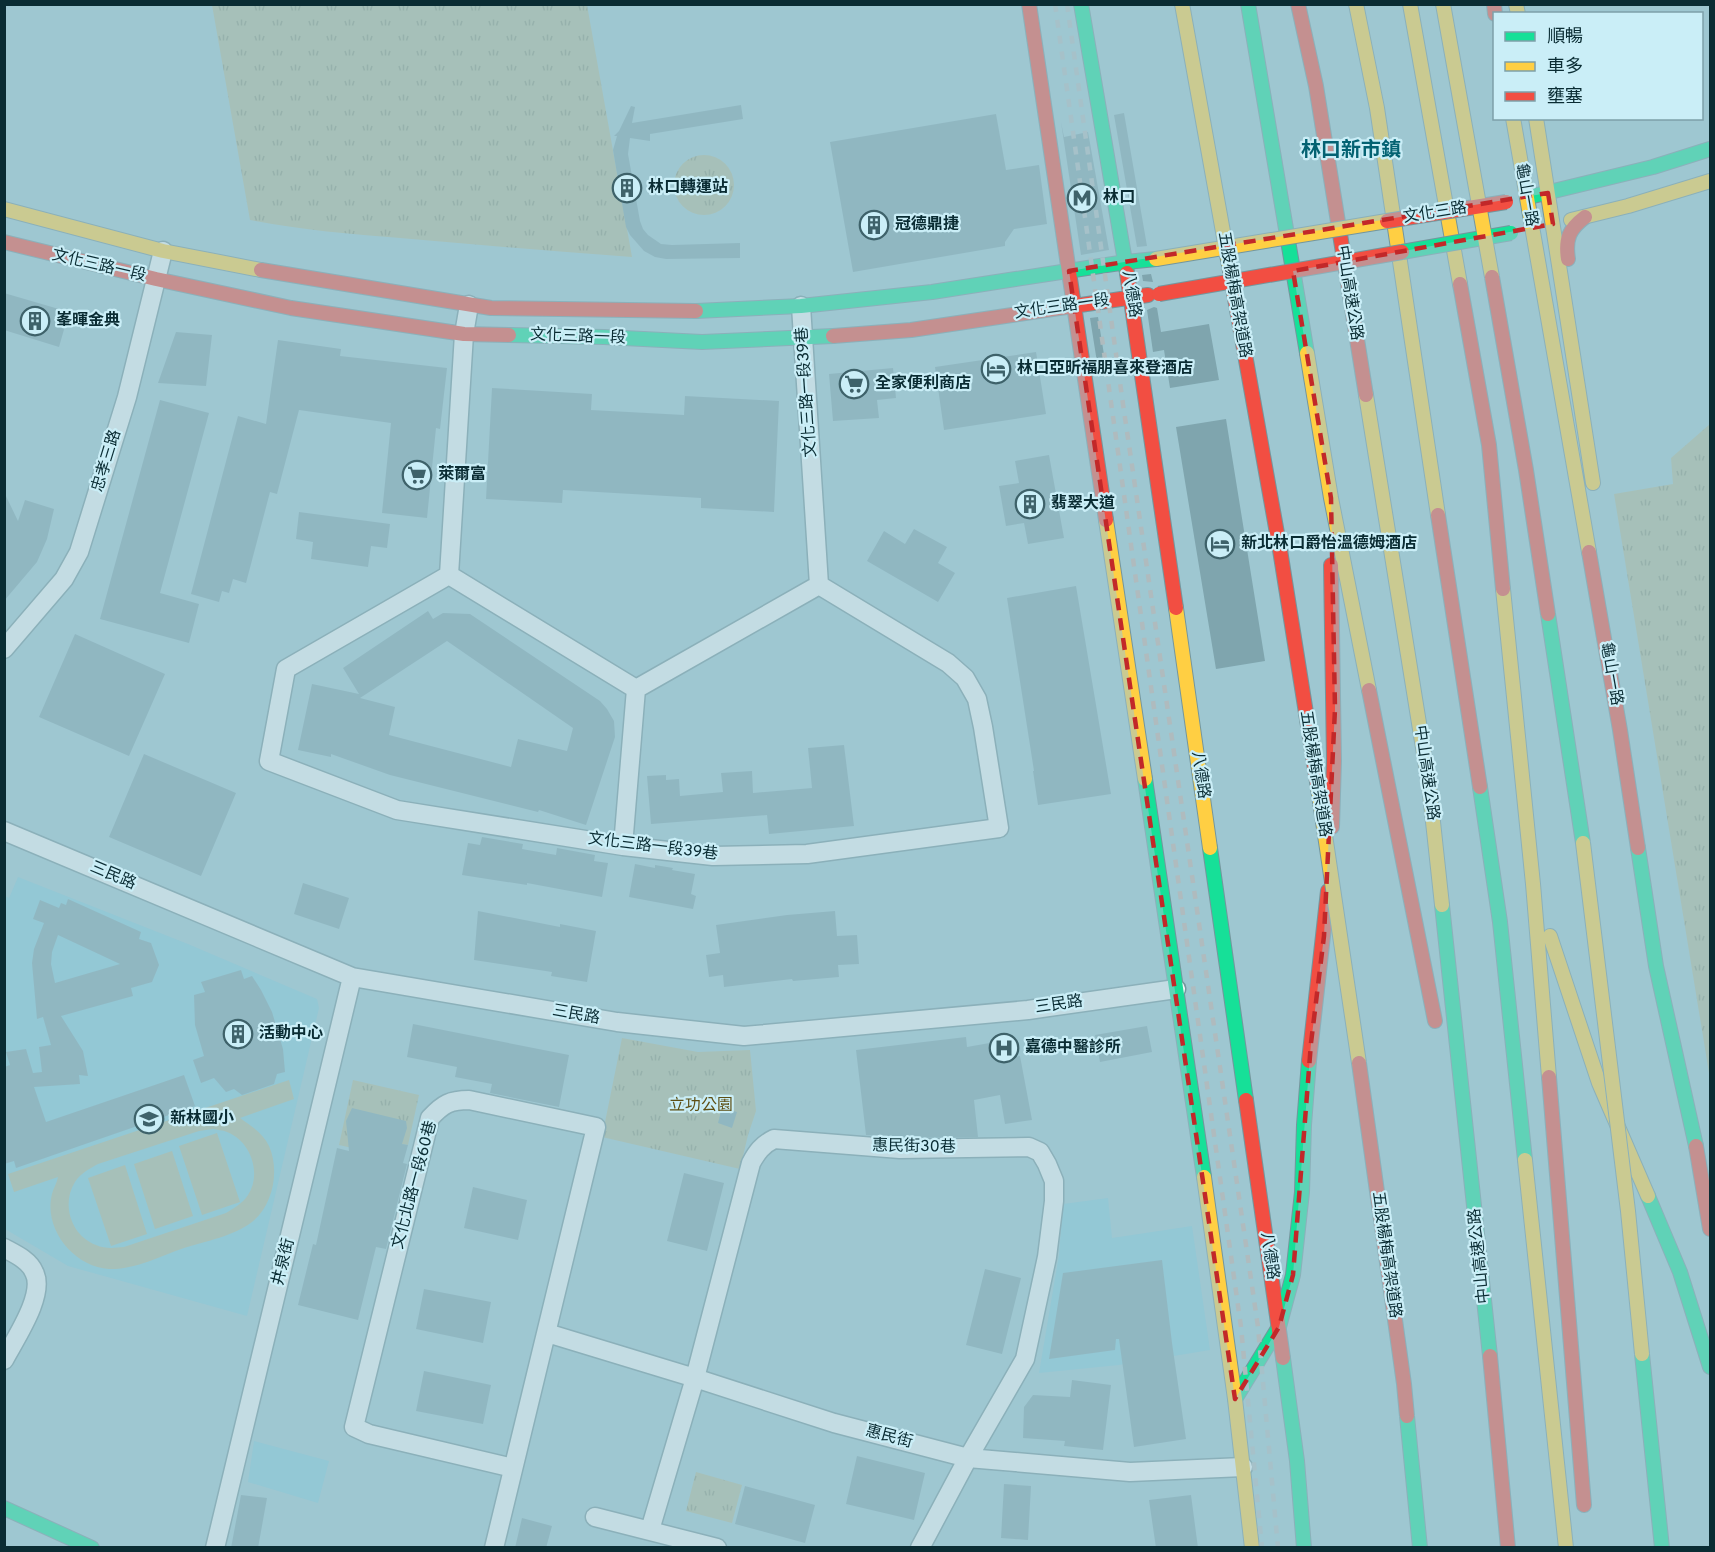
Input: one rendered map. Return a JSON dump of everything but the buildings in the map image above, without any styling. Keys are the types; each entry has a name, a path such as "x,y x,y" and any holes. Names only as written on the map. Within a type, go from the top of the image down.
{"main road":[{"path":"1029,4 1176,989 1235,1399 1252,1548"},
{"name":"八德路","path":"1081,4 1126,262 1279,1327 1297,1461 1304,1548"},
{"name":"五股楊梅高架道路","path":"1182,4 1280,550 1344,956 1404,1384 1420,1548"},
{"path":"1248,4 1331,498 1428,979 1437,1034"},
{"name":"中山高速公路","path":"1298,4 1316,86 1429,785 1499,1443 1508,1548"},
{"path":"1356,4 1377,108 1500,922 1566,1548"},
{"path":"1410,4 1489,445 1533,884 1585,1523"},
{"path":"1443,4 1526,470 1583,839 1628,1210 1662,1548"},
{"name":"龜山一路","path":"1513,120 1620,730 1656,966 1695,1142 1710,1229"},
{"path":"1536,120 1596,494 1593,419 1566,245 1567,235 1585,216"},
{"name":"文化三路","path":"1156,259 1527,198 1643,169 1710,149"},
{"name":"文化三路","path":"1159,294 1532,229 1628,206 1710,181"},
{"name":"文化三路一段","path":"4,209 163,251 297,277 491,308 713,311 801,306 932,292 1156,259"},
{"name":"文化三路一段","path":"4,242 156,279 291,308 464,334 702,342 804,338 911,330 1159,294"},
{"path":"1235,1399 1279,1327 1293,1275 1302,1192 1304,1125 1324,936 1332,823 1335,709 1330,637 1331,498"},
{"path":"1600,538 1620,730"},
{"path":"1533,884 1599,1083 1680,1272 1710,1367"},
{"path":"1450,1111 1499,1443"},
{"path":"4,1508 92,1548"}],"street":[{"name":"忠孝三路","path":"4,649 64,579 79,552 127,397 163,251"},
{"path":"469,305 464,334 449,575 636,689"},
{"name":"文化三路一段39巷","path":"449,575 286,669 269,761 397,810 623,846 713,856 807,854 999,828 984,727 977,699 965,678 948,663 819,585 801,306"},
{"path":"636,689 819,585"},
{"path":"623,846 636,689"},
{"name":"三民路","path":"4,831 352,977 617,1022 744,1036 1028,1010 1176,989"},
{"name":"井泉街","path":"215,1548 352,977"},
{"name":"文化北路一段60巷","path":"494,1548 596,1127 469,1100 456,1100 441,1106 430,1118 354,1428 369,1434 513,1468"},
{"name":"惠民街30巷","path":"650,1530 695,1378 751,1163 765,1144 774,1139 900,1149 1029,1147 1040,1152 1047,1164 1054,1182 1054,1201 1047,1257 1025,1359 920,1548"},
{"path":"4,1248 25,1260 34,1272 38,1288 32,1305 4,1360"},
{"name":"惠民街","path":"547,1333 834,1423 968,1458 1130,1472 1220,1470 1243,1467"},
{"path":"595,1517 717,1548"}],"highlighted area":[{"path":"1548,193 1553,224 1293,271 1331,498 1335,709 1324,936 1311,1043 1293,1275 1279,1327 1235,1399 1069,271"}],"shaded area":[{"name":"新林國小","path":"18,877 188,944 317,999 319,1008 247,1316 68,1266 5,1229 4,896 9,898"},
{"path":"1108,1198 1112,1238 1192,1226 1210,1350 1119,1365 1039,1373 1059,1255 1063,1204"},
{"path":"254,1441 329,1461 318,1503 248,1482"}],"green space":[{"path":"212,5 587,5 632,257 344,233 250,220"},
{"path":"704,155 721,160 729,168 734,185 729,202 721,210 704,215 687,210 679,202 674,185 679,168 687,160"},
{"path":"1710,424 1710,1079 1614,494 1673,484 1671,458"},
{"name":"立功公園","path":"622,1038 698,1052 750,1050 756,1111 740,1169 602,1137"},
{"path":"289,1080 294,1099 240,1118 256,1130 269,1146 274,1177 270,1197 259,1215 245,1227 220,1238 128,1267 109,1269 96,1267 73,1254 57,1233 50,1207 58,1177 14,1192 8,1174","holes":["213,1129 235,1136 248,1150 252,1159 254,1168 252,1187 238,1206 226,1213 124,1247 99,1246 87,1241 80,1234 71,1218 69,1200 75,1182 83,1174 98,1164 199,1131"]},
{"path":"353,1080 419,1095 408,1145 396,1143 379,1154 339,1145"},
{"path":"217,1133 240,1202 202,1215 179,1146"},
{"path":"172,1151 193,1216 155,1229 134,1164"},
{"path":"125,1165 147,1234 111,1246 88,1178"},
{"path":"696,1472 742,1485 732,1523 686,1511"}],"railway":[{"path":"1055,4 1241,1327 1262,1548"},
{"path":"1067,4 1258,1327 1278,1548"}],"traffic: fast":[{"path":"1081,4 1127,273"},
{"path":"1248,4 1307,353"},
{"path":"1533,196 1653,167 1710,149"},
{"path":"1402,252 1511,233"},
{"path":"696,311 801,306 932,292 1156,259"},
{"path":"509,335 702,342 833,336"},
{"path":"1548,614 1583,843"},
{"path":"1145,779 1204,1177"},
{"path":"1480,787 1500,922 1525,1160"},
{"path":"1210,848 1246,1100"},
{"path":"1638,848 1656,966 1696,1146"},
{"path":"1442,905 1490,1356"},
{"path":"1235,1399 1279,1327 1293,1275 1302,1192 1309,1061"},
{"path":"1648,1196 1680,1272 1710,1367"},
{"path":"1642,1354 1662,1548"},
{"path":"1283,1358 1297,1461 1304,1548"},
{"path":"1407,1416 1420,1548"},
{"path":"4,1508 92,1548"}],"traffic: slow":[{"path":"1182,4 1234,293"},
{"path":"1356,4 1377,108 1438,515"},
{"path":"1410,4 1460,284"},
{"path":"1443,4 1492,277"},
{"path":"1516,4 1518,12"},
{"path":"1513,120 1589,552"},
{"path":"1536,120 1593,483"},
{"path":"1571,220 1628,206 1710,181"},
{"path":"4,209 163,251 261,270"},
{"path":"1156,259 1387,221"},
{"path":"1307,353 1331,498 1369,690"},
{"path":"1366,395 1429,785 1442,905"},
{"path":"1106,520 1145,779"},
{"path":"1503,589 1533,884 1549,1077"},
{"path":"1176,608 1210,848"},
{"path":"1318,788 1359,1063"},
{"path":"1583,843 1628,1211 1642,1354"},
{"path":"1550,936 1599,1083 1648,1196"},
{"path":"1525,1160 1566,1548"},
{"path":"1204,1177 1235,1399 1252,1548"}],"traffic: jam":[{"path":"1029,4 1106,520"},
{"path":"1298,4 1316,86 1366,395"},
{"path":"1494,4 1495,12"},
{"path":"1387,221 1506,202"},
{"path":"1568,259 1569,235 1585,217"},
{"path":"4,242 156,279 291,308 464,334 509,335"},
{"path":"1159,294 1402,252"},
{"path":"261,270 491,308 696,311"},
{"path":"1127,273 1176,608"},
{"path":"1492,277 1526,470 1548,614"},
{"path":"1460,284 1489,445 1503,589"},
{"path":"1234,293 1280,550 1318,788"},
{"path":"833,336 911,330 1148,295"},
{"path":"1438,515 1480,787"},
{"path":"1589,552 1638,848"},
{"path":"1331,565 1334,761 1332,827"},
{"path":"1369,690 1435,1021"},
{"path":"1309,1061 1328,891"},
{"path":"1359,1063 1407,1416"},
{"path":"1549,1077 1584,1505"},
{"path":"1246,1100 1283,1358"},
{"path":"1696,1146 1710,1229"},
{"path":"1490,1356 1508,1548"}],"place":[{"name":"林口轉運站","path":"627,188"},
{"name":"林口","path":"1082,198"},
{"name":"冠德鼎捷","path":"874,225"},
{"name":"峯暉金典","path":"35,321"},
{"name":"林口亞昕福朋喜來登酒店","path":"996,369"},
{"name":"全家便利商店","path":"854,384"},
{"name":"萊爾富","path":"417,475"},
{"name":"翡翠大道","path":"1030,504"},
{"name":"新北林口爵怡溫德姆酒店","path":"1220,544"},
{"name":"活動中心","path":"238,1034"},
{"name":"嘉德中醫診所","path":"1004,1048"},
{"name":"新林國小","path":"149,1119"}],"district":[{"name":"林口新市鎮","path":"1351,151"}]}
